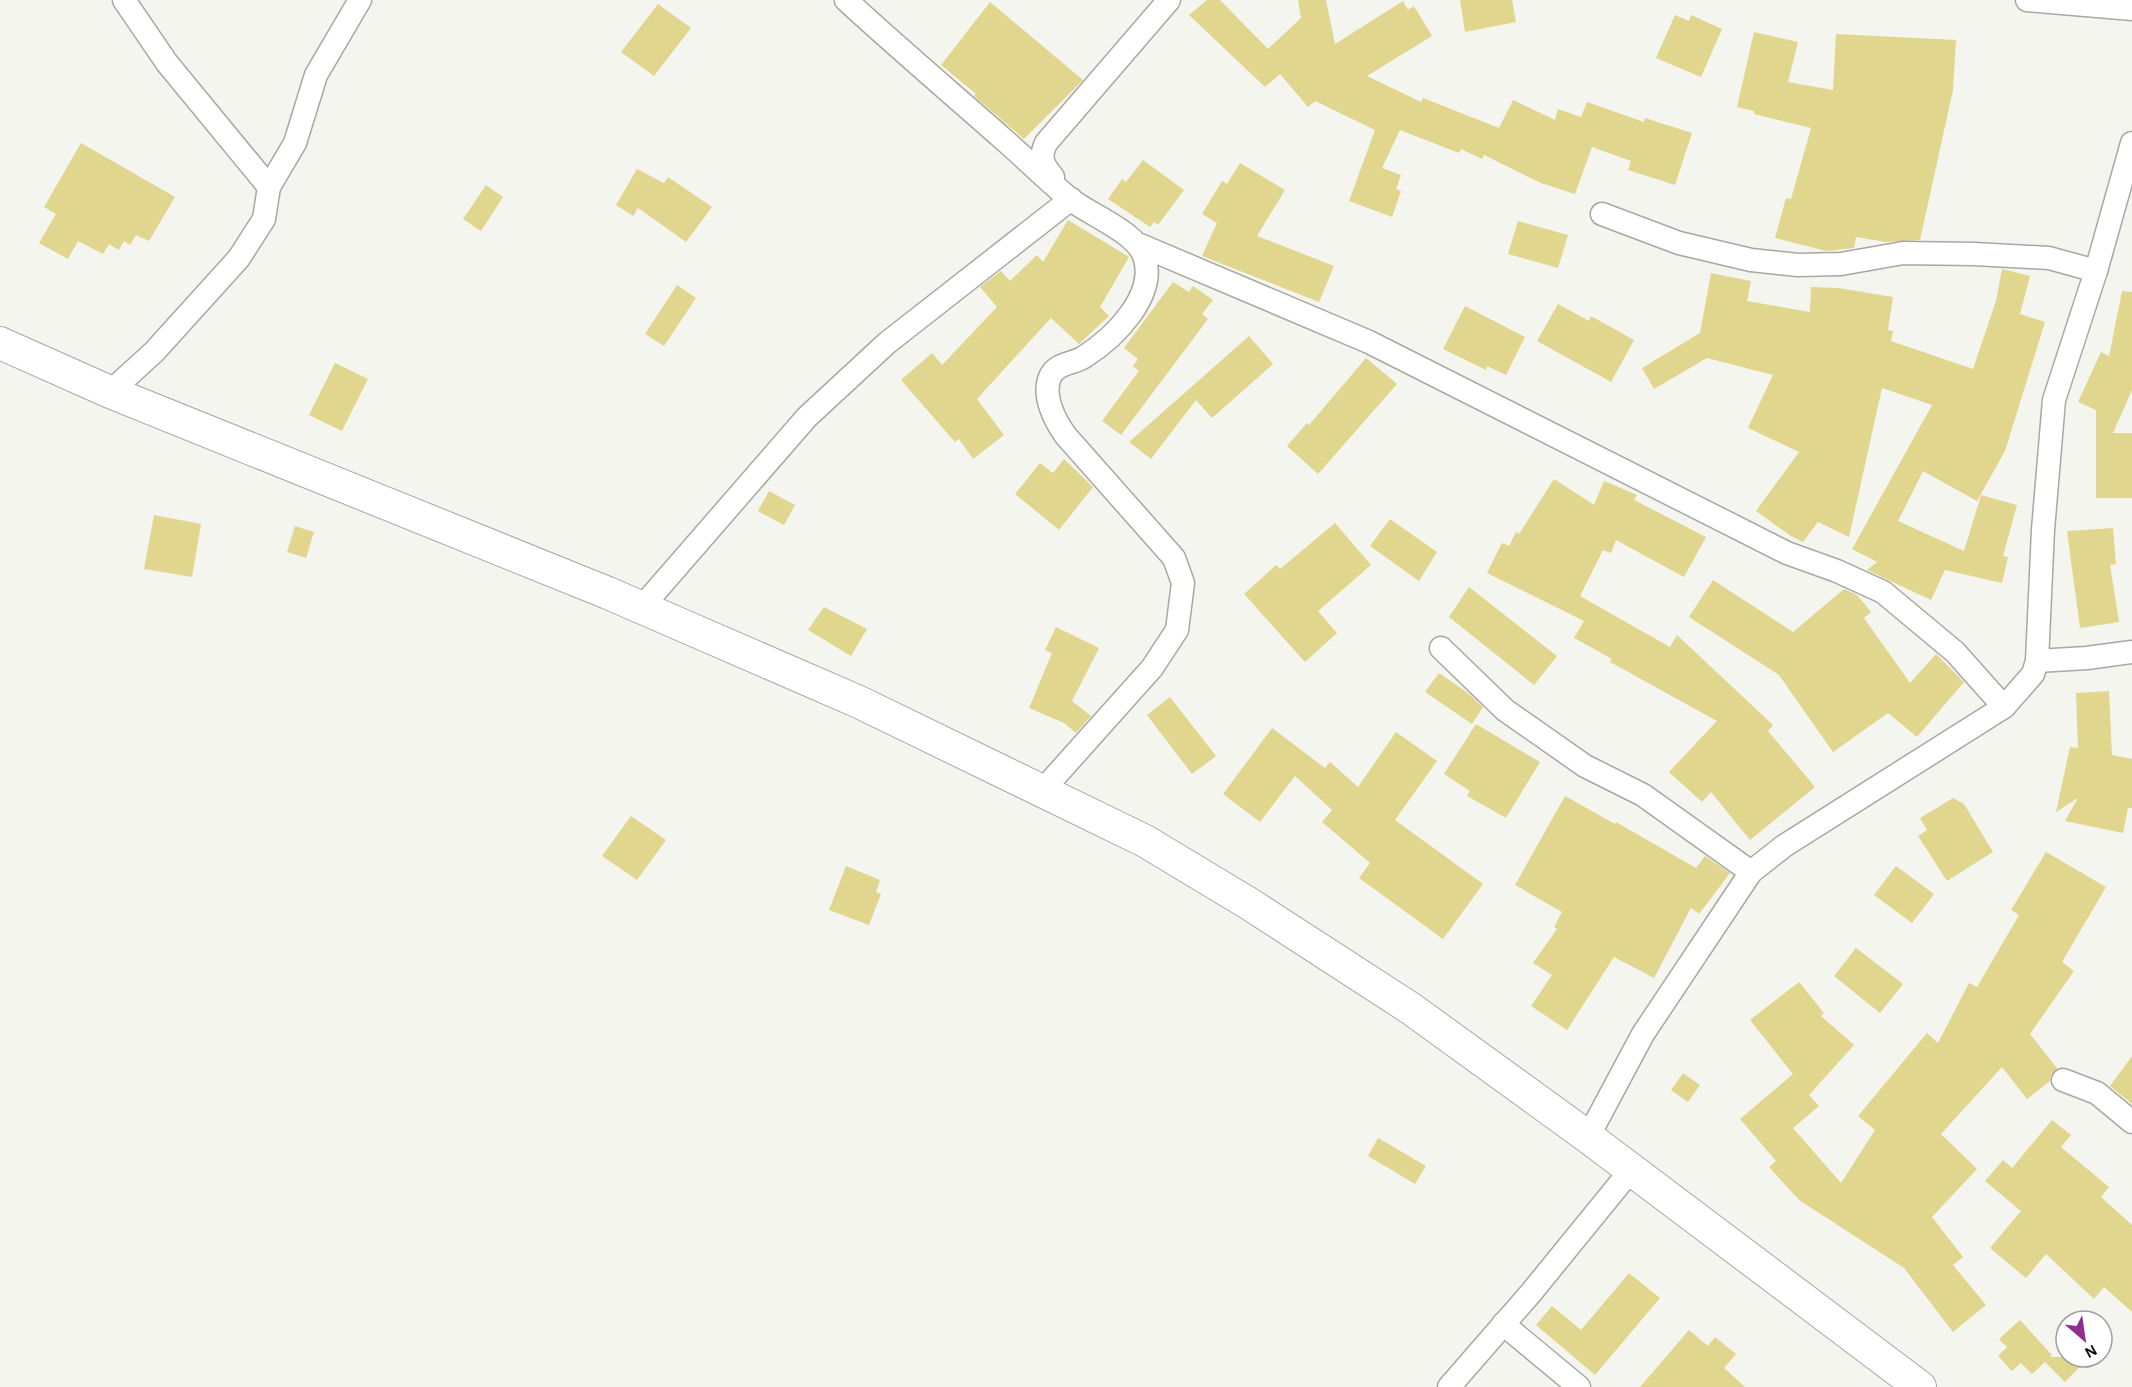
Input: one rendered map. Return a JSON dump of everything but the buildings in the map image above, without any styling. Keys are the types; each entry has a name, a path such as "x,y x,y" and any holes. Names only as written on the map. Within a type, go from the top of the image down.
{"main road":[{"path":"0,344 111,392 642,608 859,702 1145,841 1248,903 1410,1008 1588,1137 1920,1387"}],"street":[{"path":"124,0 167,63 269,187"},
{"path":"111,392 154,352 239,258 264,219 269,187 295,143 316,75 360,0"},
{"path":"846,0 1071,199 1140,245 1369,342 1787,553 1837,571 1883,592 1955,652 2004,707"},
{"path":"1071,199 1044,165 1041,154 1046,143 1169,0"},
{"path":"2027,0 2132,9"},
{"path":"1588,1137 1643,1034 1751,872 1784,846 2004,707 2033,674 2037,661 2043,530 2054,400 2096,271 2132,143"},
{"path":"642,608 807,417 887,343 1071,199"},
{"path":"1602,214 1679,243 1751,260 1798,265 1841,264 1903,252 1974,254 2049,258 2096,271"},
{"path":"1042,791 1152,668 1177,630 1183,583 1174,558 1066,436 1054,420 1048,392 1050,376 1061,365 1081,359 1113,336 1145,290 1148,272 1140,245"},
{"path":"1441,648 1505,710 1585,766 1643,795 1751,872"},
{"path":"2037,661 2132,652"},
{"path":"2063,1080 2097,1093 2132,1122"},
{"path":"1449,1387 1631,1170"},
{"path":"1503,1324 1579,1387"}]}
